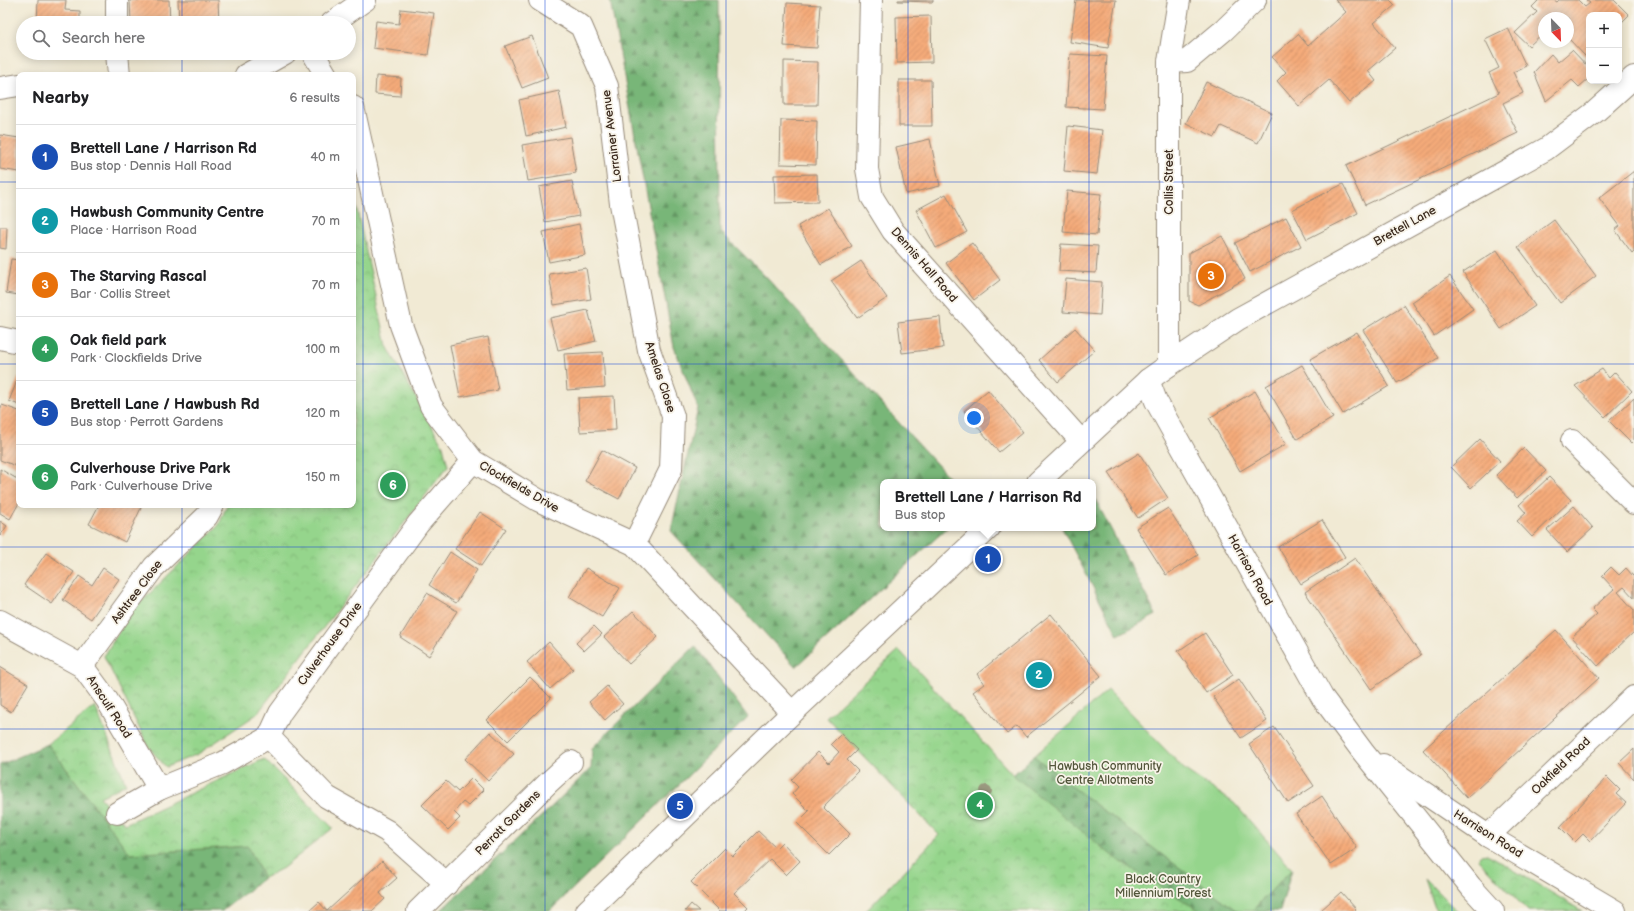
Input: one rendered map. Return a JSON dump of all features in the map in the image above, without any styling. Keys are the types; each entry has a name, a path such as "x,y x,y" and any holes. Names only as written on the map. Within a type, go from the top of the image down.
{"street":[{"path":"116,16 117,0"},
{"path":"342,16 364,0"},
{"name":"Dennis Hall Road","path":"871,0 867,170 872,197 893,231 1081,441"},
{"name":"Collis Street","path":"1169,365 1169,62 1179,0"},
{"path":"1169,62 1187,61 1224,30 1255,0"},
{"name":"Lorrainer Avenue","path":"548,2 581,26 607,86 620,204"},
{"path":"118,60 119,72"},
{"path":"251,72 273,60"},
{"path":"317,60 324,72"},
{"name":"Brettell Lane","path":"1041,479 1148,380 1169,365 1238,319 1546,148 1595,112 1634,77"},
{"path":"0,88 16,85"},
{"name":"Clockfields Drive","path":"356,121 401,325 431,406 473,461 538,500 634,544 792,713"},
{"name":"Amelas Close","path":"620,204 649,350 673,416 671,469 634,544"},
{"path":"0,338 16,341"},
{"name":"Harrison Road","path":"1148,380 1156,401 1322,697 1363,752 1466,881 1493,911"},
{"path":"1572,441 1634,503"},
{"name":"Culverhouse Drive","path":"269,737 280,714 418,524 473,461"},
{"name":"Ashtree Close","path":"82,666 154,567 207,516 211,508"},
{"path":"587,911 792,713 986,531"},
{"name":"Ansculf Road","path":"0,621 82,666 107,700 159,789"},
{"name":"Oakfield Road","path":"1488,836 1634,697"},
{"path":"117,813 159,789 223,762 269,737 327,797 387,831 447,884"},
{"name":"Harrison Road","path":"1363,752 1488,836 1615,911"},
{"name":"Perrott Gardens","path":"418,911 570,762"}],"green space":[{"path":"610,0 719,0 720,231 765,276 950,479 880,479 880,531 944,531 796,667 671,531 698,408 674,347"},
{"path":"356,206 387,346 443,446 448,466 257,714 198,754 166,767 149,748 104,656 131,612 219,525 226,508 356,508"},
{"path":"1096,501 1156,615 1118,635 1064,531 1096,531"},
{"path":"695,646 748,717 550,911 440,911 591,768 592,748"},
{"path":"899,650 1013,775 1115,858 1200,911 866,911 939,835 826,717"},
{"name":"Hawbush Community Centre Allotments","path":"1108,690 1185,770 1234,803 1292,869 1252,911 1200,911 1013,775"},
{"path":"95,706 126,784 100,797 125,824 264,759 333,828 283,868 264,878 248,846 130,854 48,744"},
{"path":"48,744 130,854 248,846 264,878 222,911 0,911 0,765"},
{"name":"Black Country Millennium Forest","path":"1034,756 1109,815 1237,911 1152,911 1013,775"},
{"path":"1487,854 1582,911 1528,911 1478,860 1481,855"},
{"path":"1292,869 1280,911 1252,911"},
{"path":"1425,879 1457,911 1436,911"}],"building":[{"path":"38,0 66,0 65,10 80,11 80,16 37,16"},
{"path":"130,0 169,0 170,16 131,16"},
{"path":"178,0 218,0 219,16 179,16"},
{"path":"933,0 933,2 898,1"},
{"path":"1076,0 1116,0 1108,48 1070,42"},
{"path":"1335,0 1390,0 1395,5 1374,23 1395,48 1368,71 1376,81 1349,103 1329,80 1299,106 1277,81 1286,72 1272,57 1298,34 1308,46 1346,12"},
{"path":"1539,0 1554,0 1557,2 1559,0 1578,0 1585,7 1590,3 1586,0 1614,0 1629,15 1622,22 1622,12 1586,12 1586,57 1574,44 1574,12 1538,12 1538,38 1529,46 1515,33 1537,12 1532,7"},
{"path":"787,3 820,5 817,48 784,46"},
{"path":"401,9 434,13 428,55 373,48 376,21 399,24"},
{"path":"931,16 932,62 897,63 896,17"},
{"path":"1508,28 1526,66 1513,72 1523,93 1503,103 1518,133 1365,205 1346,166 1499,93 1489,73 1499,68 1485,39"},
{"path":"532,36 548,78 522,88 505,46"},
{"path":"1572,50 1586,65 1586,81 1579,87 1572,80 1546,101 1534,72 1551,54 1558,62"},
{"path":"1070,54 1107,56 1103,109 1066,107"},
{"path":"784,61 818,62 817,105 784,105"},
{"path":"376,76 401,78 400,96 375,94"},
{"path":"899,80 931,80 932,126 899,126"},
{"path":"1206,82 1272,113 1258,143 1221,126 1215,137 1186,123"},
{"path":"559,91 566,127 526,136 519,100"},
{"path":"781,120 817,121 816,165 780,164"},
{"path":"1068,126 1102,130 1097,174 1064,171"},
{"path":"0,135 16,138 16,172 0,169"},
{"path":"570,137 576,173 528,181 522,145"},
{"path":"930,139 940,186 906,194 896,147"},
{"path":"1634,171 1634,251 1632,253 1615,230 1620,226 1599,198"},
{"path":"817,174 818,202 775,203 774,175"},
{"path":"572,181 579,216 545,222 539,187"},
{"path":"1343,184 1358,213 1307,239 1292,210"},
{"path":"1067,191 1101,194 1097,235 1063,232"},
{"path":"946,194 967,232 936,248 916,210"},
{"path":"828,208 852,246 821,265 798,226"},
{"path":"1286,217 1301,246 1250,272 1235,243"},
{"path":"1554,220 1596,276 1560,303 1518,247"},
{"path":"579,224 585,255 549,262 543,232"},
{"path":"0,227 7,227 6,249 0,248"},
{"path":"1222,236 1245,279 1198,305 1189,301 1189,253"},
{"path":"972,243 1000,280 974,300 946,263"},
{"path":"1061,244 1098,246 1096,273 1059,271"},
{"path":"1497,250 1535,306 1501,329 1463,272"},
{"path":"11,259 16,260 16,295 6,293"},
{"path":"861,261 887,298 857,318 831,281"},
{"path":"586,268 591,299 554,305 549,274"},
{"path":"1450,276 1473,309 1434,336 1412,302"},
{"path":"1066,279 1102,282 1100,315 1063,312"},
{"path":"1404,305 1438,358 1397,383 1363,330"},
{"path":"588,310 596,341 558,350 550,318"},
{"path":"940,317 943,348 902,353 898,322"},
{"path":"1075,328 1095,350 1058,382 1039,360"},
{"path":"1357,332 1389,386 1343,414 1310,359"},
{"path":"488,337 498,390 460,397 450,345"},
{"path":"603,352 605,387 567,390 564,354"},
{"path":"1302,365 1333,418 1297,439 1266,386"},
{"path":"1602,369 1609,378 1615,372 1632,391 1605,417 1575,386"},
{"path":"16,384 16,404 9,401"},
{"path":"988,390 1023,432 999,452 964,411"},
{"path":"1255,391 1286,444 1240,471 1209,418"},
{"path":"614,396 616,430 580,432 578,398"},
{"path":"1634,398 1634,440 1631,443 1609,421"},
{"path":"2,405 16,410 16,466 0,460 0,410"},
{"path":"1480,439 1500,461 1471,488 1451,467"},
{"path":"1524,448 1546,471 1517,498 1496,475"},
{"path":"602,450 635,468 619,499 585,481"},
{"path":"1139,453 1168,498 1138,518 1108,473"},
{"path":"0,469 16,478 16,508 10,519 0,513"},
{"path":"1549,477 1571,500 1532,537 1517,521 1526,513 1519,505"},
{"path":"1574,506 1593,528 1567,552 1547,530"},
{"path":"97,508 141,508 125,542 89,524"},
{"path":"1168,508 1198,555 1166,575 1136,528"},
{"path":"480,512 506,529 481,566 455,549"},
{"path":"1322,520 1345,557 1301,584 1278,547"},
{"path":"0,521 7,526 0,536"},
{"path":"450,552 477,570 456,603 429,585"},
{"path":"46,553 74,572 52,604 24,585"},
{"path":"1355,558 1421,655 1371,689 1305,592"},
{"path":"1611,567 1619,575 1626,568 1633,576 1634,575 1634,598 1624,587 1618,592 1634,610 1634,632 1598,666 1572,637 1597,614 1592,609 1614,589 1602,576"},
{"path":"103,568 119,579 91,619 63,600 79,576 92,585"},
{"path":"586,568 620,588 602,617 569,597"},
{"path":"427,593 457,611 429,656 400,637"},
{"path":"633,611 658,637 629,664 604,637"},
{"path":"1051,614 1101,676 1026,737 1017,726 1007,734 973,692 984,684 977,674"},
{"path":"594,626 602,634 584,651 576,643"},
{"path":"1556,630 1599,678 1467,798 1423,750"},
{"path":"1205,633 1233,675 1206,693 1178,651"},
{"path":"549,642 573,669 550,689 527,662"},
{"path":"0,667 28,684 11,712 0,705"},
{"path":"530,677 551,698 508,741 487,720"},
{"path":"1239,679 1267,721 1241,738 1213,697"},
{"path":"607,686 623,704 605,720 589,702"},
{"path":"1274,727 1314,786 1288,803 1249,744"},
{"path":"490,732 514,754 488,781 465,759"},
{"path":"841,734 857,750 847,760 858,771 823,807 850,834 829,855 797,823 809,811 792,794 798,787 791,780 818,752 829,763 839,752 831,744"},
{"path":"1634,749 1634,779 1619,763"},
{"path":"1607,777 1620,790 1616,794 1626,803 1590,841 1583,834 1575,842 1560,827"},
{"path":"472,778 484,790 468,806 463,802 454,812 460,818 448,830 422,805 446,781 458,792"},
{"path":"1322,796 1357,848 1331,865 1296,814"},
{"path":"758,831 776,848 782,842 800,861 786,875 770,859 734,893 748,907 744,911 720,911 691,882 725,848 733,856"},
{"path":"382,861 397,878 380,893 385,899 372,911 327,911"},
{"path":"1341,892 1356,909 1354,911 1320,911"},
{"path":"319,902 327,911 309,911"},
{"path":"691,904 699,911 685,911"}],"place":[{"name":"The Starving Rascal","path":"1211,276"},
{"name":"Culverhouse Drive Park","path":"393,485"},
{"name":"Brettell Lane / Harrison Rd","path":"988,559"},
{"name":"Hawbush Community Centre","path":"1039,675"},
{"name":"Oak field park","path":"980,805"},
{"name":"Brettell Lane / Hawbush Rd","path":"680,806"}]}
